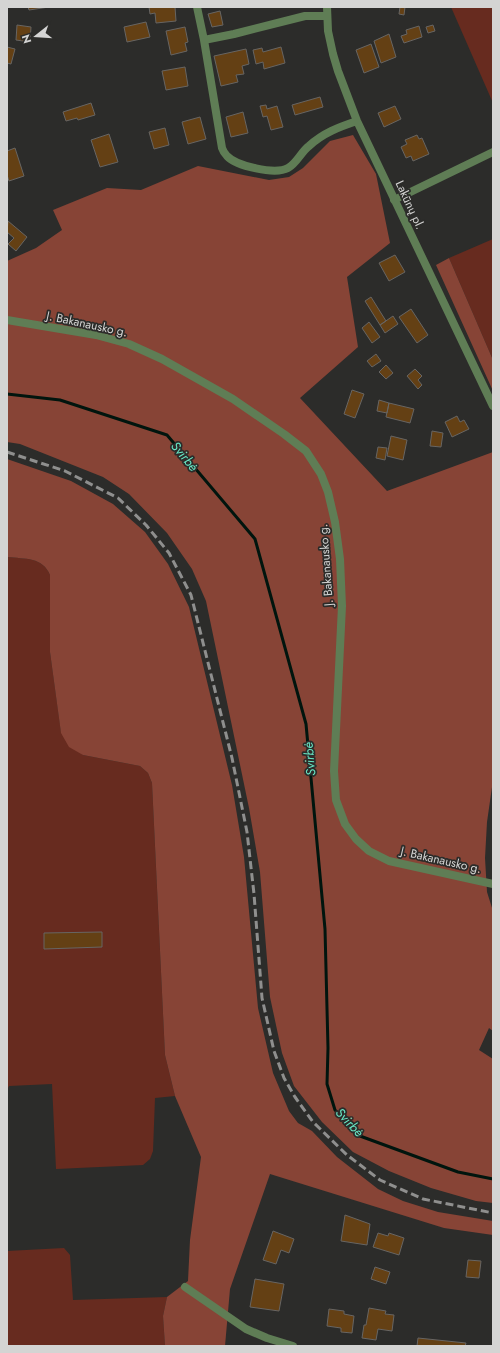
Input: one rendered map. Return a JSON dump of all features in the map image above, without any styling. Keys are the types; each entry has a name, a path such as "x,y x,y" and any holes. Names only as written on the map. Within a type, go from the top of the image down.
{"street":[{"path":"196,7 204,40 222,148 226,156 237,163 255,168 282,170 289,168 307,147 320,137 334,129 357,121"},
{"name":"Lakūnų pl.","path":"327,7 328,31 333,54 357,121 493,406"},
{"path":"204,40 305,16 327,16"},
{"path":"394,200 493,152"},
{"name":"J. Bakanausko g.","path":"7,320 96,336 129,344 162,359 233,399 284,434 306,452 321,474 328,492 335,522 340,559 342,606 334,771 336,800 345,824 356,839 368,851 389,861 493,884"},
{"path":"185,1287 246,1329 267,1338 293,1346"}],"shaded area":[{"path":"451,7 493,7 493,103"},
{"path":"353,135 376,174 390,243 347,277 358,347 300,398 387,491 493,452 493,780 487,822 485,858 487,892 493,911 493,1031 489,1028 479,1050 493,1059 493,1203 476,1201 431,1188 389,1171 353,1152 322,1122 294,1086 282,1053 270,997 260,872 249,808 206,601 192,569 167,533 129,494 103,477 20,444 7,442 7,261 36,248 62,230 53,210 107,188 141,190 198,166 269,180 289,177 303,168 330,141"},
{"path":"493,239 493,360 449,258"},
{"path":"449,258 493,360 493,391 436,265"},
{"path":"7,459 71,481 113,504 145,532 168,564 189,607 232,785 244,857 258,1008 273,1073 289,1111 298,1123 312,1131 337,1157 378,1189 403,1201 438,1212 493,1221 493,1235 444,1228 270,1174 230,1289 225,1346 165,1346 163,1316 167,1297 188,1281 190,1240 201,1157 175,1096 165,1055 152,783 148,773 140,766 83,755 69,747 61,733 50,652 50,575 47,569 38,562 27,559 7,557"},
{"path":"7,557 27,559 38,562 47,569 50,575 50,652 61,732 83,755 140,766 148,773 152,783 165,1055 175,1096 155,1098 153,1151 150,1159 143,1165 56,1169 52,1084 9,1086 7,1090"},
{"path":"64,1248 70,1255 73,1300 167,1297 163,1316 165,1346 7,1346 7,1251"}],"building":[{"path":"28,7 49,7 29,10"},
{"path":"149,7 175,7 176,21 156,23 155,13 150,14"},
{"path":"400,7 405,7 404,15 399,14"},
{"path":"220,11 223,25 212,27 208,14"},
{"path":"146,22 150,37 127,42 124,27"},
{"path":"17,25 31,27 30,42 16,40"},
{"path":"433,25 435,31 428,33 426,27"},
{"path":"419,26 422,37 404,43 401,36 407,34 406,30"},
{"path":"185,27 188,42 185,43 187,51 171,55 166,31"},
{"path":"389,34 396,57 381,63 374,41"},
{"path":"371,44 379,67 364,73 356,50"},
{"path":"7,47 15,49 11,64 7,63"},
{"path":"281,47 285,63 264,69 263,62 256,64 253,50 262,48 263,52"},
{"path":"246,49 249,64 242,66 244,74 236,75 238,82 221,86 214,56"},
{"path":"185,67 188,86 166,90 162,71"},
{"path":"320,97 323,107 295,115 292,105"},
{"path":"91,103 95,115 78,120 77,118 66,121 63,112"},
{"path":"266,105 267,109 277,106 283,127 271,130 267,116 263,117 260,106"},
{"path":"395,106 401,119 384,127 378,113"},
{"path":"243,112 248,133 231,137 226,117"},
{"path":"200,117 206,139 188,144 182,122"},
{"path":"165,128 169,145 154,149 149,132"},
{"path":"109,134 118,162 100,167 91,140"},
{"path":"417,135 419,139 422,138 429,154 413,161 411,156 406,158 401,147 407,144 405,140"},
{"path":"15,148 24,176 9,181 7,175 7,151"},
{"path":"8,221 27,237 16,251 8,244 14,238 7,232"},
{"path":"395,255 405,272 389,281 379,263"},
{"path":"371,297 386,321 380,325 365,301"},
{"path":"411,309 428,335 417,343 399,317"},
{"path":"393,316 398,324 385,333 380,325"},
{"path":"369,322 380,337 372,343 362,328"},
{"path":"376,354 381,361 372,367 367,361"},
{"path":"386,365 393,373 386,379 379,372"},
{"path":"415,369 422,376 418,380 422,385 418,389 407,376"},
{"path":"352,390 364,394 355,418 344,414"},
{"path":"379,400 389,403 387,413 377,411"},
{"path":"389,403 414,409 410,423 386,417"},
{"path":"457,416 460,422 464,420 469,429 452,437 445,422"},
{"path":"432,431 443,433 441,447 430,446"},
{"path":"391,436 407,440 403,460 387,456"},
{"path":"378,447 387,448 385,460 376,458"},
{"path":"102,932 102,947 44,949 44,933"},
{"path":"345,1215 370,1224 367,1245 341,1241"},
{"path":"273,1231 294,1239 289,1253 281,1250 276,1264 263,1260"},
{"path":"378,1233 388,1236 389,1233 404,1238 399,1255 373,1247"},
{"path":"468,1260 481,1261 479,1278 466,1277"},
{"path":"375,1267 390,1272 386,1284 371,1279"},
{"path":"255,1279 284,1284 279,1311 250,1307"},
{"path":"369,1308 386,1311 385,1314 394,1315 392,1331 378,1329 376,1340 362,1338"},
{"path":"329,1309 344,1311 344,1314 354,1316 352,1333 341,1332 341,1328 327,1326"},
{"path":"418,1338 466,1343 465,1346 417,1346"}],"waterway":[{"name":"Svirbė","path":"7,394 60,400 167,435 255,539 306,724 325,929 328,1048 327,1084 335,1110 360,1136 458,1172 493,1179"}],"railway":[{"path":"7,452 65,471 118,498 146,525 169,553 191,595 232,758 247,832 254,894 262,998 274,1051 284,1078 295,1097 313,1122 347,1155 380,1180 423,1199 493,1213"}]}
